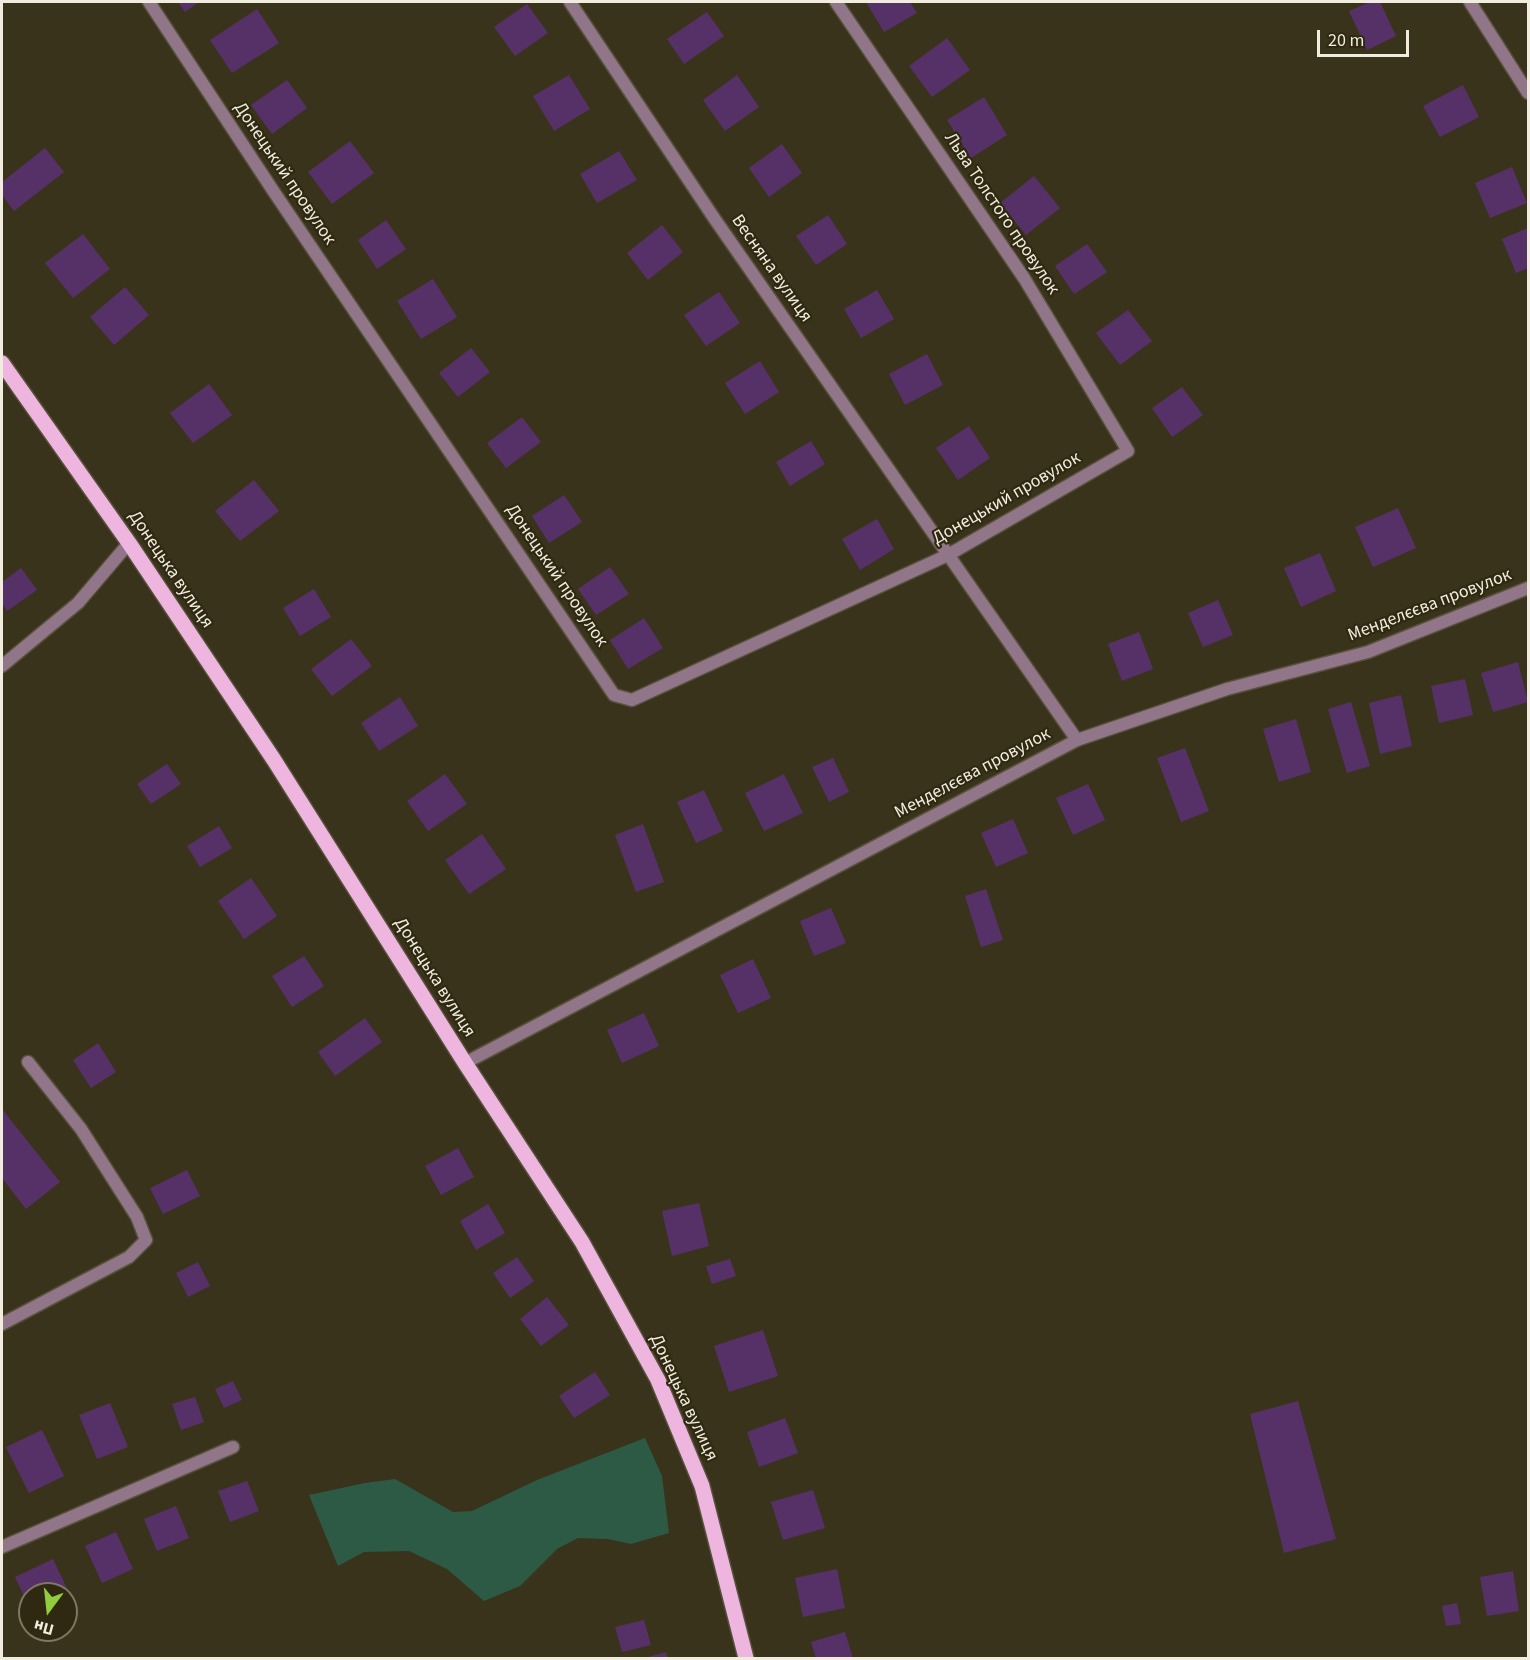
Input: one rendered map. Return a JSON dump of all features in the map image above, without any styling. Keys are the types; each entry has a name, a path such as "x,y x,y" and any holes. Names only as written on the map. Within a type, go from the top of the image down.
{"main road":[{"name":"Донецька вулиця","path":"2,363 129,543 274,760 465,1063 582,1242 658,1380 702,1486 746,1659"}],"street":[{"name":"Донецький провулок","path":"149,2 280,202 614,695 632,700 948,555 1128,452"},
{"name":"Весняна вулиця","path":"570,2 714,218 1077,740"},
{"name":"Льва Толстого провулок","path":"836,2 1024,278 1128,452"},
{"path":"1470,2 1528,93"},
{"path":"2,666 78,603 129,543"},
{"name":"Менделєєва провулок","path":"465,1063 1077,740 1227,689 1368,652 1528,588"},
{"path":"2,1324 129,1257 146,1240 137,1217 81,1129 28,1062"},
{"path":"2,1547 233,1447"}],"green space":[{"path":"645,1438 662,1476 669,1533 631,1544 608,1539 578,1538 557,1549 520,1586 484,1601 447,1569 409,1551 364,1552 338,1566 309,1495 395,1479 453,1512 472,1511 537,1480"}],"building":[{"path":"178,2 199,2 185,12"},
{"path":"866,2 910,2 917,13 884,32"},
{"path":"1370,2 1380,2 1396,36 1367,50 1349,11"},
{"path":"527,4 548,33 515,56 494,27"},
{"path":"257,9 279,43 232,73 210,40"},
{"path":"707,12 724,36 684,64 667,39"},
{"path":"947,38 970,70 932,97 909,66"},
{"path":"569,75 590,109 554,131 533,96"},
{"path":"737,75 759,107 725,131 703,100"},
{"path":"287,80 307,108 272,134 251,105"},
{"path":"1463,85 1479,117 1440,137 1423,106"},
{"path":"984,97 1007,135 971,158 947,120"},
{"path":"350,141 374,173 332,204 308,172"},
{"path":"782,144 802,173 769,197 749,168"},
{"path":"45,148 64,172 14,211 2,195 2,182"},
{"path":"619,151 637,180 597,203 580,174"},
{"path":"1512,167 1527,203 1490,218 1475,183"},
{"path":"1034,176 1060,208 1026,235 1000,203"},
{"path":"828,215 847,244 816,265 796,236"},
{"path":"386,220 406,249 377,269 358,240"},
{"path":"662,225 683,252 648,280 627,253"},
{"path":"1528,228 1528,268 1516,273 1502,239"},
{"path":"83,234 110,269 73,298 45,263"},
{"path":"1087,244 1107,272 1074,294 1055,266"},
{"path":"433,279 457,317 421,339 397,301"},
{"path":"125,287 149,315 114,345 90,317"},
{"path":"877,290 894,319 861,338 844,309"},
{"path":"719,292 740,323 706,346 684,315"},
{"path":"1128,310 1152,341 1120,365 1096,333"},
{"path":"471,348 490,372 458,397 439,373"},
{"path":"927,354 943,385 905,405 889,374"},
{"path":"760,361 779,392 745,414 725,383"},
{"path":"209,384 232,415 193,443 170,413"},
{"path":"1182,387 1203,415 1172,437 1152,408"},
{"path":"522,417 541,442 506,468 487,443"},
{"path":"969,426 990,458 958,480 936,448"},
{"path":"811,441 825,464 790,486 776,462"},
{"path":"254,480 279,511 240,541 215,511"},
{"path":"564,495 582,522 549,543 532,516"},
{"path":"1398,508 1416,548 1373,567 1355,527"},
{"path":"877,519 894,549 860,570 842,539"},
{"path":"1320,553 1336,591 1301,607 1284,568"},
{"path":"610,567 629,594 596,615 578,589"},
{"path":"21,568 37,590 7,611 2,603 2,582"},
{"path":"314,589 331,617 300,636 283,608"},
{"path":"1218,600 1233,635 1203,647 1188,613"},
{"path":"644,618 663,648 628,669 610,640"},
{"path":"1139,632 1153,669 1122,681 1108,644"},
{"path":"351,639 372,666 332,696 311,669"},
{"path":"1518,662 1528,702 1493,712 1481,673"},
{"path":"1465,679 1473,715 1439,723 1431,686"},
{"path":"1401,695 1412,746 1380,754 1369,703"},
{"path":"400,697 418,726 379,751 361,723"},
{"path":"1351,702 1370,766 1347,773 1328,709"},
{"path":"1296,719 1311,772 1279,782 1263,729"},
{"path":"1185,748 1209,811 1181,822 1157,758"},
{"path":"833,758 849,792 829,802 812,767"},
{"path":"167,764 181,784 151,804 137,784"},
{"path":"445,774 467,804 428,831 407,801"},
{"path":"784,774 803,813 764,831 745,793"},
{"path":"1088,784 1105,820 1073,835 1056,798"},
{"path":"704,790 723,831 696,843 677,802"},
{"path":"1013,819 1028,853 996,867 981,833"},
{"path":"643,824 664,882 636,892 615,835"},
{"path":"219,826 232,848 200,867 187,846"},
{"path":"482,834 506,869 469,894 445,860"},
{"path":"251,878 277,916 244,939 218,901"},
{"path":"986,889 1003,940 981,947 965,896"},
{"path":"831,908 846,943 814,956 800,921"},
{"path":"304,956 324,986 292,1007 272,976"},
{"path":"753,959 771,998 738,1013 720,975"},
{"path":"644,1013 659,1046 622,1063 607,1030"},
{"path":"365,1018 382,1042 335,1076 318,1052"},
{"path":"98,1043 116,1072 91,1088 73,1060"},
{"path":"2,1109 60,1182 26,1209 2,1178"},
{"path":"458,1148 474,1177 441,1195 425,1166"},
{"path":"187,1170 200,1196 163,1214 150,1188"},
{"path":"699,1203 709,1246 672,1256 662,1211"},
{"path":"488,1204 505,1233 476,1250 460,1221"},
{"path":"517,1257 534,1281 510,1298 493,1273"},
{"path":"730,1259 736,1276 712,1284 706,1266"},
{"path":"198,1262 210,1286 188,1297 176,1273"},
{"path":"547,1297 569,1325 541,1346 520,1319"},
{"path":"763,1330 778,1376 729,1392 714,1346"},
{"path":"595,1372 610,1395 574,1418 559,1396"},
{"path":"233,1381 242,1400 224,1408 215,1389"},
{"path":"195,1397 204,1422 181,1430 172,1404"},
{"path":"1298,1401 1336,1539 1284,1553 1250,1414"},
{"path":"110,1403 128,1447 97,1459 79,1415"},
{"path":"785,1418 798,1453 759,1467 747,1432"},
{"path":"42,1430 64,1476 29,1493 6,1447"},
{"path":"247,1481 259,1511 230,1522 218,1491"},
{"path":"813,1490 825,1528 783,1540 771,1502"},
{"path":"176,1506 189,1538 157,1551 144,1519"},
{"path":"116,1532 133,1569 102,1583 85,1546"},
{"path":"53,1559 64,1582 18,1583 15,1577"},
{"path":"837,1569 845,1608 803,1617 795,1578"},
{"path":"1513,1571 1519,1611 1487,1616 1480,1577"},
{"path":"1457,1603 1461,1624 1446,1626 1442,1606"},
{"path":"644,1620 651,1645 622,1652 615,1627"},
{"path":"845,1632 853,1658 816,1658 811,1642"},
{"path":"666,1652 668,1658 644,1658"}]}
